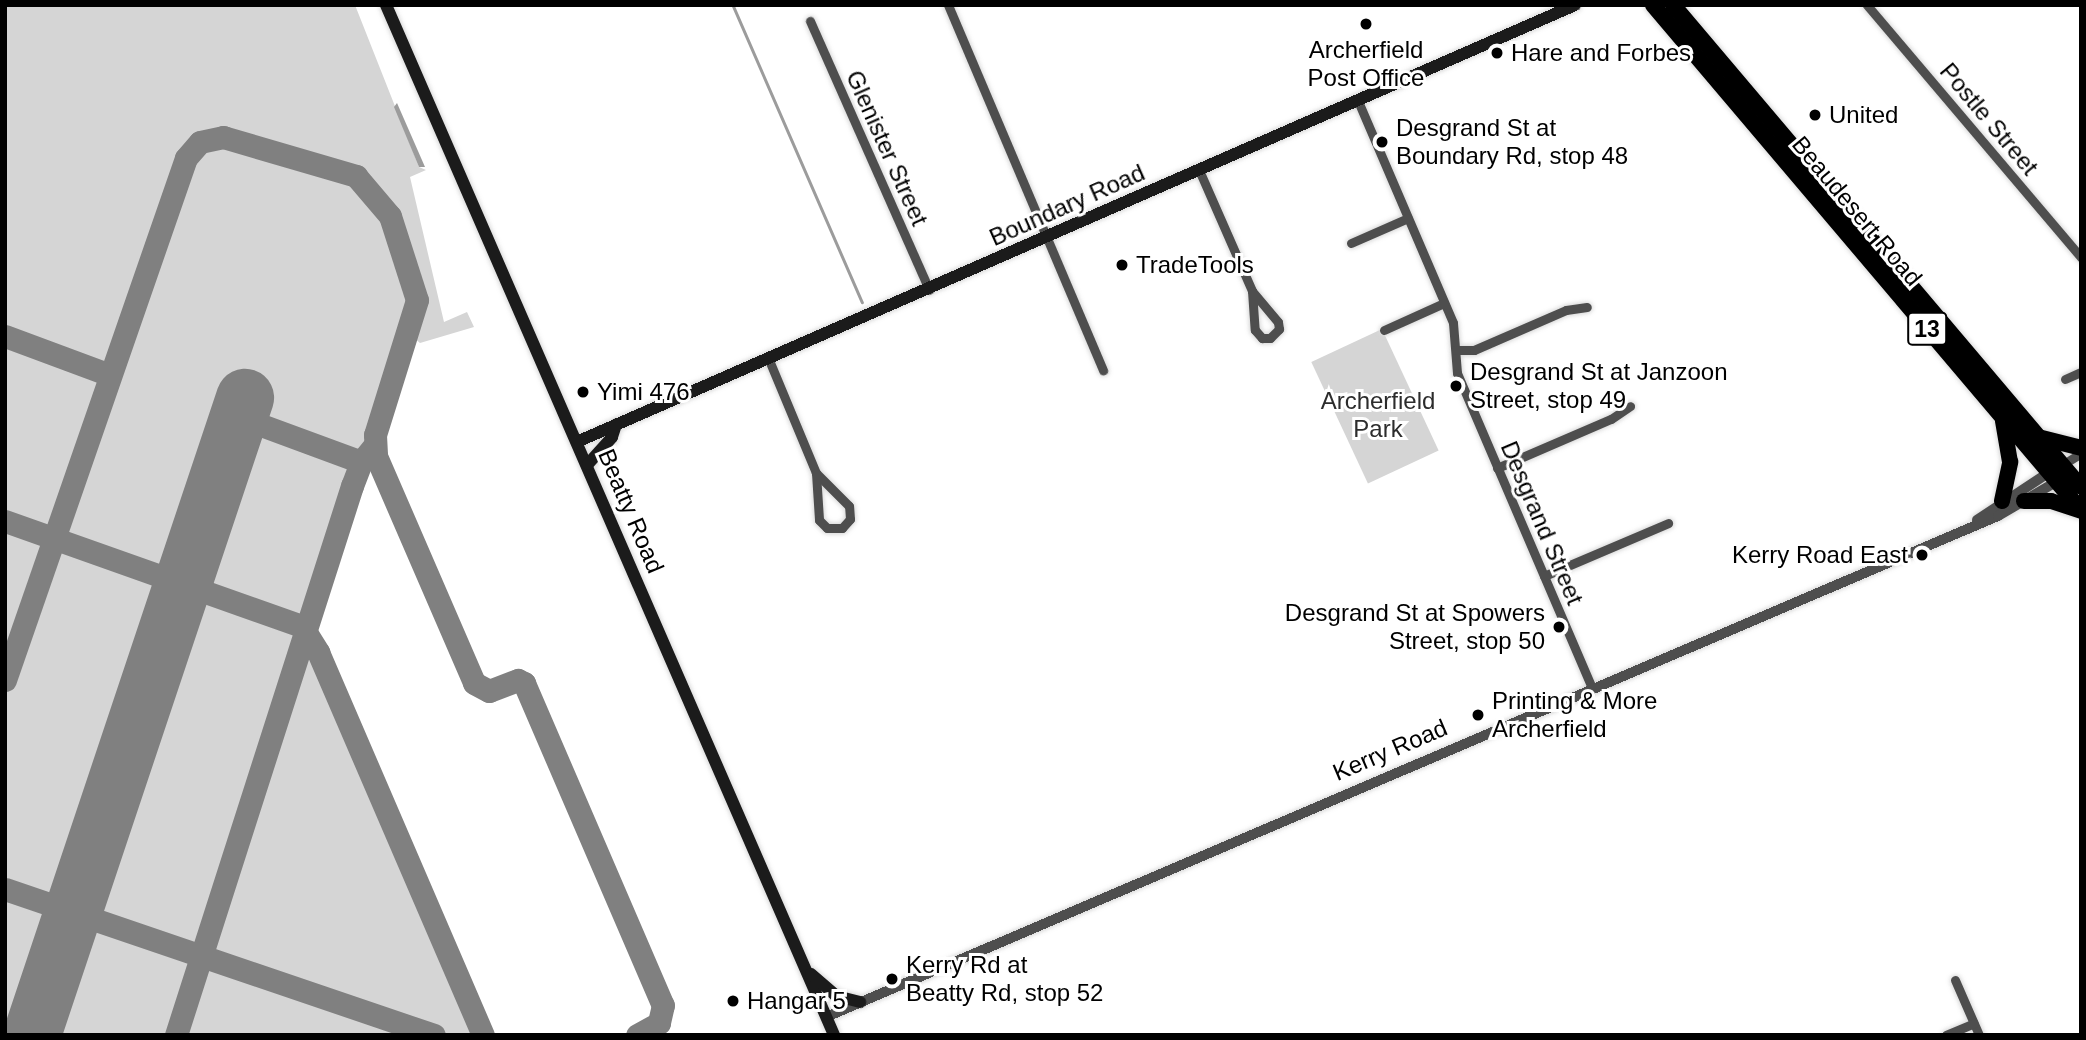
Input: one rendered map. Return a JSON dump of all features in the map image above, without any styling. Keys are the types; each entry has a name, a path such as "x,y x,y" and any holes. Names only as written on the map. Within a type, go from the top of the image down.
{"highway":[{"name":"Beaudesert Road","path":"1653,5 2003,420 2081,487"},
{"name":"Beaudesert Road","path":"1673,5 2038,437 2064,472 2081,510"},
{"path":"2001,501 2010,462 2003,420"},
{"path":"2038,437 2081,451"},
{"path":"2024,501 2053,502 2081,510"}],"main road":[{"name":"Beatty Road","path":"386,5 579,441 834,1035"},
{"name":"Boundary Road","path":"579,441 1576,6"},
{"path":"588,464 612,437 616,425"},
{"path":"796,946 814,978 836,996 860,1002"}],"street":[{"path":"948,5 1103,370"},
{"name":"Postle Street","path":"1867,5 2081,257"},
{"name":"Glenister Street","path":"810,21 929,290"},
{"name":"Desgrand Street","path":"1358,101 1456,330 1457,373 1592,688"},
{"path":"1199,170 1252,291 1278,322 1279,329 1270,338 1262,338 1255,330 1252,291"},
{"path":"1351,243 1408,218"},
{"path":"1384,330 1444,303"},
{"path":"1456,350 1474,350 1566,310 1587,307"},
{"path":"769,360 816,473 820,520 827,528 842,528 850,519 849,506 816,473"},
{"path":"2065,379 2081,372"},
{"path":"1497,468 1611,419 1630,406"},
{"name":"Kerry Road","path":"826,1017 2024,501 2064,472 2081,451"},
{"name":"Kerry Road","path":"1973,524 2001,501 2064,472"},
{"path":"1544,576 1668,523"},
{"path":"1955,980 1979,1035"},
{"path":"1946,1035 1974,1023"}],"green space":[{"path":"5,5 355,5 419,167 426,170 410,177 444,322 467,312 474,327 420,343 414,338 417,316 408,318 302,631 474,1035 5,1035"},
{"name":"Archerfield Park","path":"1382,329 1439,450 1368,483 1311,362"}],"shaded area":[{"path":"397,103 425,167 419,167 394,107"}],"waterway":[{"path":"733,5 862,302"}],"taxiway":[{"path":"5,680 186,158 200,142 223,137 356,176 390,216 417,300 375,435 376,456 474,683 489,691 518,680 524,683 663,1005 659,1023 637,1035"},
{"path":"5,336 110,375"},
{"path":"239,417 361,462"},
{"path":"176,1035 352,486 361,462 374,446"},
{"path":"5,521 302,626 318,652 483,1035"},
{"path":"5,889 434,1035"}],"runway":[{"path":"32,1035 245,398"}],"place":[{"name":"Archerfield Post Office","path":"1366,24"},
{"name":"Hare and Forbes","path":"1497,53"},
{"name":"United","path":"1815,115"},
{"name":"Desgrand St at Boundary Rd, stop 48","path":"1382,142"},
{"name":"TradeTools","path":"1122,265"},
{"name":"Desgrand St at Janzoon Street, stop 49","path":"1456,386"},
{"name":"Yimi 476","path":"583,392"},
{"name":"Kerry Road East","path":"1922,555"},
{"name":"Desgrand St at Spowers Street, stop 50","path":"1559,627"},
{"name":"Printing & More Archerfield","path":"1478,715"},
{"name":"Kerry Rd at Beatty Rd, stop 52","path":"892,979"},
{"name":"Hangar 5","path":"733,1001"}]}
